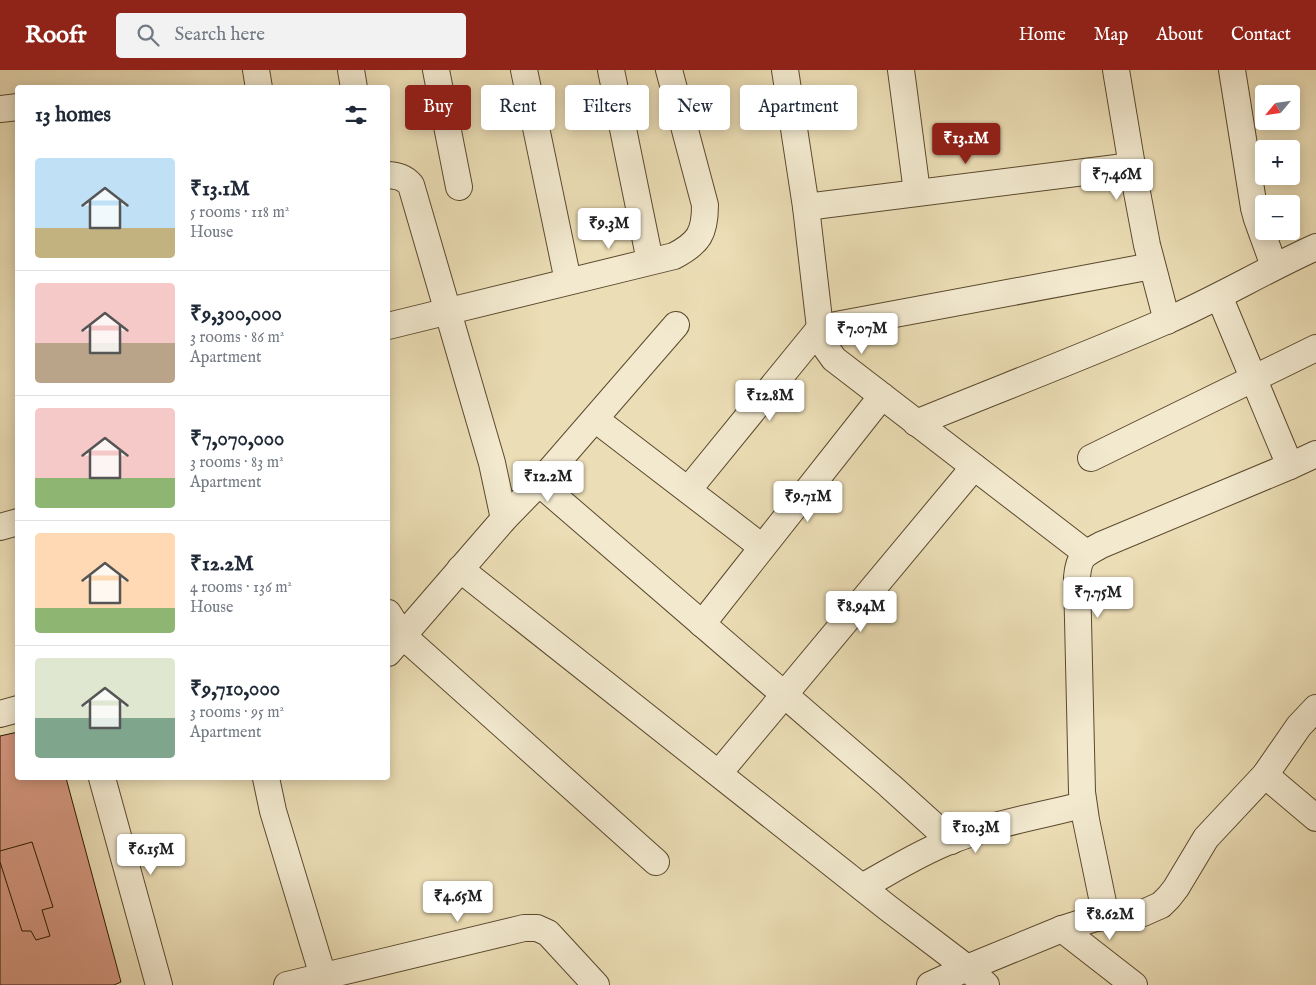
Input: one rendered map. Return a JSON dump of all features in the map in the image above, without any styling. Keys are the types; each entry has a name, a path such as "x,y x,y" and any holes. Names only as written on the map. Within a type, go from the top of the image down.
{"street":[{"path":"256,70 258,85"},
{"path":"351,70 354,85"},
{"path":"436,70 459,187"},
{"path":"524,70 568,281"},
{"path":"611,70 650,261"},
{"path":"390,325 674,256 688,249 696,242 703,228 705,205 669,70"},
{"path":"785,70 806,207 820,328 824,345 834,360 1086,553"},
{"path":"901,70 917,192"},
{"path":"1116,70 1132,166 1152,266 1167,321"},
{"path":"1232,70 1255,213 1274,266"},
{"path":"0,109 15,107"},
{"path":"806,207 1132,166"},
{"path":"390,175 400,176 411,185 492,463 504,519"},
{"path":"916,423 1167,321 1220,296 1274,266 1316,247"},
{"path":"688,490 820,328 1152,266"},
{"path":"1220,296 1290,466"},
{"path":"395,644 504,519 539,483 676,325"},
{"path":"1091,458 1316,348"},
{"path":"702,624 882,396"},
{"path":"595,419 762,547"},
{"path":"1106,917 1083,805 1078,563 1086,553 1101,544 1316,454"},
{"path":"719,773 783,694 974,468"},
{"path":"539,483 951,840"},
{"path":"0,527 15,523"},
{"path":"460,569 967,968 986,985"},
{"path":"390,622 395,644 656,862"},
{"path":"930,985 1062,929 1106,917 1143,913 1161,905 1176,888 1206,838 1265,775 1299,726 1316,708"},
{"path":"0,714 15,710"},
{"path":"1265,775 1316,818"},
{"path":"103,780 159,985"},
{"path":"266,780 273,811 323,976"},
{"path":"862,887 915,857 951,840 986,829 1083,805"},
{"path":"287,985 524,928 537,928 548,933 596,985"},
{"path":"1062,929 1134,985"}],"building":[{"path":"15,733 15,780 67,780 121,982 114,985 0,985 0,736"},
{"path":"32,842 53,907 42,910 50,936 36,940 31,931 22,931 0,862 0,851"}]}
